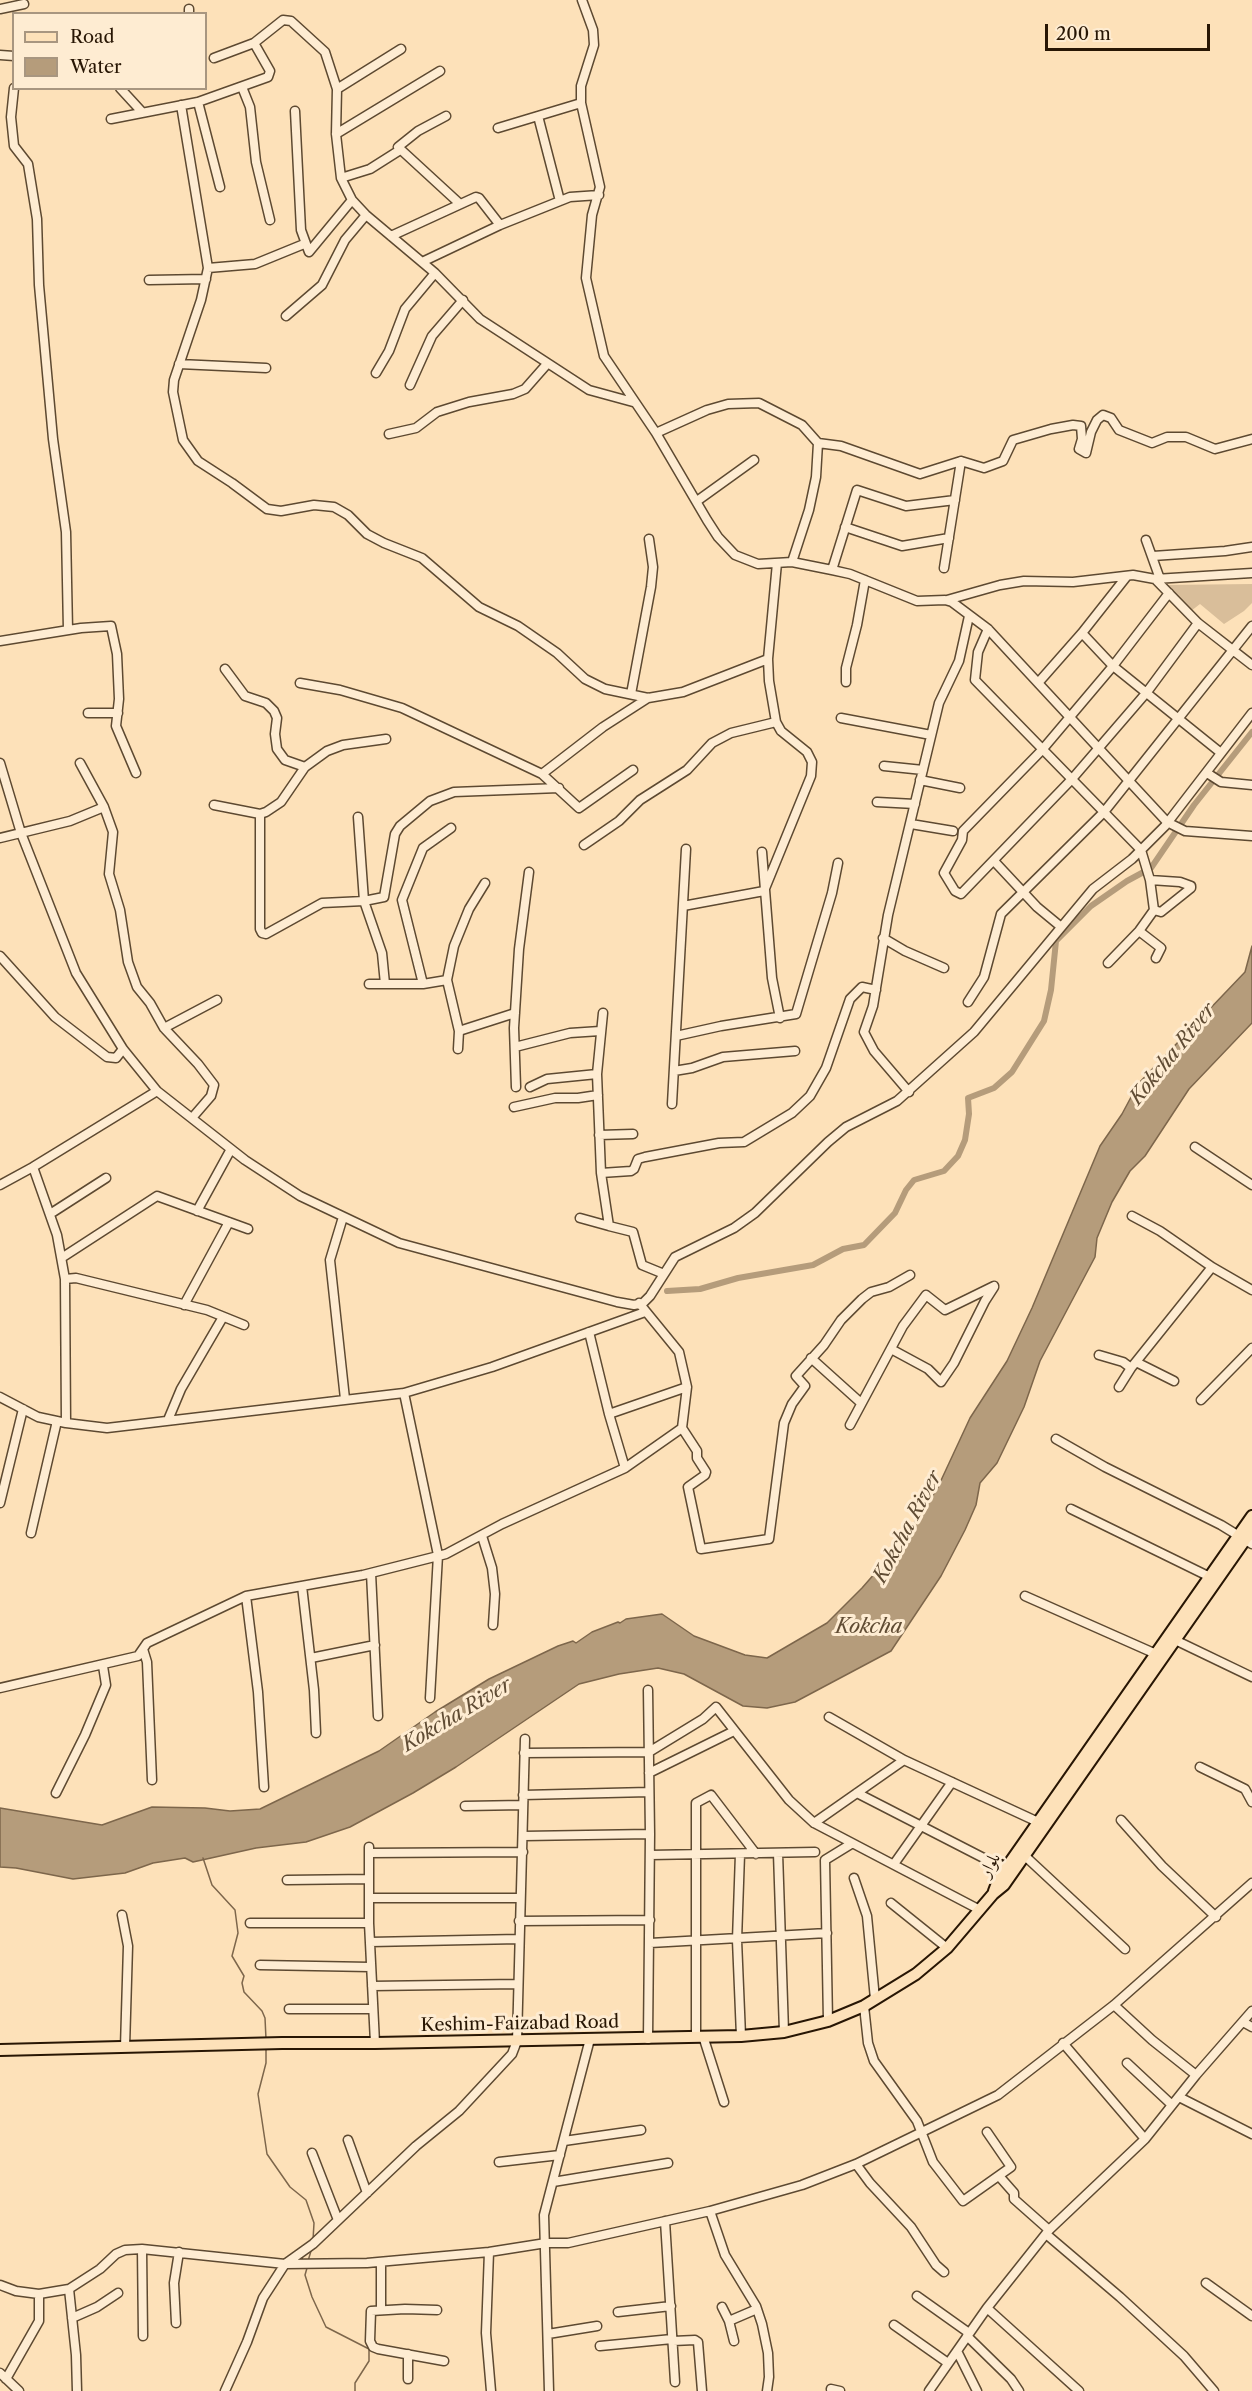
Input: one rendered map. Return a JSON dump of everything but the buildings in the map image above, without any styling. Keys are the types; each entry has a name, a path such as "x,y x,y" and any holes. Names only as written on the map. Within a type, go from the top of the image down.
{"main road":[{"name":"بلوار","path":"993,1894 1004,1885 1025,1856 1053,1809 1210,1577 1245,1540 1252,1516"},
{"name":"بلوار","path":"993,1894 999,1878 1038,1822 1053,1809 1252,1530"},
{"name":"Keshim-Faizabad Road","path":"0,2050 254,2043 648,2039 784,2032 828,2021 864,2006 916,1974 947,1947 993,1894"}],"street":[{"path":"582,0 593,30 594,45 581,86 581,103 600,187 592,215 586,278 604,356 656,433 718,537 735,555 758,564 792,562 832,570 865,580 917,601 945,600 1024,581 1073,582 1133,575 1157,579 1252,573"},
{"path":"0,9 24,4"},
{"path":"214,58 254,43 283,20 291,21 325,52 337,88 336,134 341,178 352,200 366,215 435,273 464,300 480,319 589,390 633,402"},
{"path":"111,119 198,102 242,87 270,74 254,43"},
{"path":"337,88 400,49"},
{"path":"336,134 440,71"},
{"path":"242,87 250,107 256,162 270,220"},
{"path":"14,90 10,117 14,146 28,164 37,219 39,285 53,439 66,532 68,630"},
{"path":"122,90 142,112"},
{"path":"198,102 220,187"},
{"path":"498,128 581,103"},
{"path":"181,105 208,268 174,380 173,392 183,440 198,461 267,509 281,511 314,505 334,507 348,515 367,534 422,558 479,607 528,633 557,653 585,679 605,689 648,698 683,692 768,659"},
{"path":"295,111 301,230 307,250 311,252 352,200"},
{"path":"446,116 418,131 398,146 460,204"},
{"path":"538,116 560,201"},
{"path":"341,178 370,169 400,150"},
{"path":"422,262 500,225 570,197 599,195"},
{"path":"391,236 477,197 500,225"},
{"path":"286,316 322,285 345,240 366,215"},
{"path":"208,268 255,264 304,244"},
{"path":"376,373 389,351 405,309 435,273"},
{"path":"149,280 206,279"},
{"path":"410,386 432,336 464,300"},
{"path":"179,364 266,368"},
{"path":"389,434 416,428 437,412 469,402 513,394 525,389 547,364"},
{"path":"656,433 707,410 728,404 759,403 802,424 818,443 841,446 920,474 961,461 984,468 1003,461 1013,440 1073,425 1081,426 1082,439 1079,449 1086,453 1091,432 1097,420 1103,415 1111,418 1119,430 1152,443 1167,437 1186,437 1215,449 1252,439"},
{"path":"792,562 814,488 818,443"},
{"path":"697,501 754,460"},
{"path":"944,567 961,461"},
{"path":"832,570 857,490 906,506 955,500"},
{"path":"845,527 902,546 949,538"},
{"path":"631,694 651,587 653,567 649,539"},
{"path":"1146,540 1153,555 1157,579 1198,623 1252,664"},
{"path":"1153,555 1225,552 1252,547"},
{"path":"765,891 811,776 812,762 807,752 781,731 776,722 768,659 777,562"},
{"path":"1038,683 1082,633 1127,576"},
{"path":"846,682 846,668 858,625 865,580"},
{"path":"1169,593 1113,666 1042,750 963,831 962,840 944,873 955,891 961,894 1072,778 1147,692 1198,623"},
{"path":"945,600 952,602 988,629 1171,825 1185,831 1252,836"},
{"path":"909,1092 874,1051 864,1032 876,990 883,938 922,770 939,703 959,661 969,616"},
{"path":"0,641 107,626 113,630 117,654 118,713 116,726 136,773"},
{"path":"968,1002 984,977 1001,914 1104,812 1252,626"},
{"path":"988,629 978,652 975,680 1141,850 1148,873 1154,910 1139,931 1108,963"},
{"path":"1082,633 1113,666 1221,753"},
{"path":"225,669 245,696 266,703 274,711 277,718 275,734 277,749 285,760 305,767"},
{"path":"300,683 340,690 402,708 542,774 579,808 633,770"},
{"path":"542,774 603,727 648,698"},
{"path":"88,713 118,713"},
{"path":"0,763 21,833 76,973 123,1049 157,1090 231,1149 300,1196 399,1243 628,1305 643,1303 650,1296 675,1257 734,1228 755,1213 846,1127 897,1101 909,1092 981,1024 1093,889 1171,825 1252,713"},
{"path":"841,718 931,735"},
{"path":"584,845 619,821 640,800 687,770 712,743 731,733 776,722"},
{"path":"214,805 260,814 281,802 305,767 327,751 343,745 386,739"},
{"path":"80,763 104,807 113,832 109,874 120,910 128,962 137,987 164,1028 198,1064 214,1085 211,1096 192,1118"},
{"path":"884,766 922,770"},
{"path":"1210,774 1221,782 1252,785"},
{"path":"920,780 960,788"},
{"path":"260,814 260,929 262,933 267,934 322,903 364,901 386,895 395,834 400,826 430,801 454,792 559,788"},
{"path":"877,802 915,804"},
{"path":"0,838 70,821 104,807"},
{"path":"358,817 364,901 382,953 385,984"},
{"path":"911,824 953,831"},
{"path":"423,984 402,900 423,848 451,828"},
{"path":"672,1104 686,849"},
{"path":"762,852 772,978 780,1018"},
{"path":"994,861 1022,892 1060,926"},
{"path":"676,1036 721,1026 793,1016 797,1011 832,893 838,864"},
{"path":"516,1087 515,1013 519,949 530,872"},
{"path":"1148,873 1191,886 1161,912 1154,910"},
{"path":"458,1049 459,1031 447,980 454,946 469,909 485,884"},
{"path":"683,906 765,891"},
{"path":"1139,931 1161,948 1156,958"},
{"path":"883,938 905,951 944,968"},
{"path":"0,956 55,1017 107,1058 116,1058 123,1049"},
{"path":"369,984 423,984 447,980"},
{"path":"601,1173 631,1171 638,1159 645,1157 719,1143 744,1142 792,1113 810,1096 826,1068 850,999 862,987 876,990"},
{"path":"164,1028 217,1000"},
{"path":"459,1031 515,1013"},
{"path":"603,1013 597,1074 601,1173 609,1226"},
{"path":"515,1047 570,1033 600,1031"},
{"path":"674,1071 692,1068 723,1057 795,1051"},
{"path":"530,1087 547,1079 597,1074"},
{"path":"0,1185 157,1090"},
{"path":"514,1107 555,1098 598,1095"},
{"path":"599,1135 633,1134"},
{"path":"1195,1147 1252,1185"},
{"path":"197,1211 231,1149"},
{"path":"33,1167 63,1257 66,1279 66,1423"},
{"path":"50,1214 106,1178"},
{"path":"63,1257 157,1196 248,1229"},
{"path":"1132,1216 1160,1231 1212,1267 1252,1290"},
{"path":"343,1217 330,1260 345,1399"},
{"path":"580,1218 633,1232 642,1265 664,1274"},
{"path":"184,1305 229,1222"},
{"path":"1119,1387 1133,1365 1212,1267"},
{"path":"639,1303 679,1352 687,1387 682,1428 697,1451 697,1458 706,1473 688,1487 701,1548 769,1539 784,1423 792,1404 805,1386 796,1376 812,1359 841,1320 862,1299 871,1292 888,1287 910,1275"},
{"path":"66,1279 76,1278 184,1305 244,1325"},
{"path":"850,1425 903,1326 926,1295 945,1310 994,1286 954,1363 941,1382 928,1369 891,1349"},
{"path":"0,1397 38,1417 107,1428 404,1393 492,1367 645,1312"},
{"path":"168,1420 181,1389 223,1317"},
{"path":"589,1332 609,1414 626,1468"},
{"path":"1201,1400 1252,1348"},
{"path":"1099,1354 1173,1381"},
{"path":"812,1359 861,1403"},
{"path":"609,1414 687,1387"},
{"path":"404,1393 438,1555 430,1698"},
{"path":"0,1503 22,1409"},
{"path":"31,1533 57,1421"},
{"path":"0,1688 103,1666 138,1656 147,1643 246,1596 371,1573 446,1554 502,1524 626,1468 682,1428"},
{"path":"1056,1439 1245,1540"},
{"path":"1071,1509 1210,1577"},
{"path":"482,1536 492,1568 495,1594 493,1625"},
{"path":"371,1573 378,1716"},
{"path":"302,1586 311,1658 316,1733"},
{"path":"246,1596 258,1692 264,1787"},
{"path":"1025,1596 1156,1654"},
{"path":"1175,1640 1252,1677"},
{"path":"311,1658 375,1645"},
{"path":"143,1649 147,1662 152,1780"},
{"path":"56,1793 85,1735 106,1685 103,1666"},
{"path":"648,1690 650,1834 648,2039"},
{"path":"524,1753 649,1752 703,1719 716,1707 789,1800 814,1823 980,1910"},
{"path":"829,1717 904,1760 1038,1822"},
{"path":"649,1773 734,1731"},
{"path":"225,2391 247,2342 263,2298 285,2264 313,2244 416,2146 459,2111 512,2054 517,2041 525,1739"},
{"path":"814,1823 904,1760"},
{"path":"1200,1767 1245,1790 1252,1802"},
{"path":"894,1864 952,1782"},
{"path":"523,1795 649,1792"},
{"path":"856,1793 1005,1869"},
{"path":"724,2102 700,2037 695,1942 696,1803 711,1795 756,1854"},
{"path":"465,1806 523,1805"},
{"path":"1121,1820 1162,1866 1216,1917"},
{"path":"524,1836 650,1834"},
{"path":"828,2021 825,1860 851,1844"},
{"path":"375,2043 370,1967 369,1850 523,1852"},
{"path":"650,1855 815,1852"},
{"path":"778,1853 784,2032"},
{"path":"740,1854 737,1940 741,2036"},
{"path":"1025,1856 1125,1949"},
{"path":"854,1878 867,1917 875,2000"},
{"path":"287,1880 369,1879"},
{"path":"0,2285 16,2291 39,2294 69,2289 100,2269 116,2254 125,2250 179,2252 285,2264 381,2263 489,2252 546,2243 568,2243 710,2211 802,2186 856,2164 998,2094 1114,2005 1252,1883"},
{"path":"369,1898 520,1898"},
{"path":"891,1904 947,1947"},
{"path":"122,1915 128,1946 125,2047"},
{"path":"519,1921 650,1920"},
{"path":"250,1923 369,1923"},
{"path":"650,1944 827,1933"},
{"path":"370,1942 519,1940"},
{"path":"260,1965 370,1967"},
{"path":"372,1986 518,1984"},
{"path":"1114,2005 1152,2040 1196,2074"},
{"path":"864,2006 868,2043 874,2061 917,2121 933,2162 963,2201 1011,2167 987,2132"},
{"path":"289,2009 373,2009"},
{"path":"931,2390 987,2308 1047,2232 1146,2139 1196,2074 1252,2011"},
{"path":"1243,2022 1252,2027"},
{"path":"549,2391 544,2215 590,2039"},
{"path":"1063,2043 1146,2139"},
{"path":"1127,2063 1172,2105"},
{"path":"1179,2097 1252,2134"},
{"path":"564,2141 641,2130"},
{"path":"348,2140 367,2193"},
{"path":"312,2153 338,2220"},
{"path":"500,2162 560,2155"},
{"path":"553,2182 668,2163"},
{"path":"856,2164 870,2183 911,2227 936,2265 944,2272"},
{"path":"999,2176 1014,2193 1014,2199 1047,2232 1184,2356 1214,2391"},
{"path":"710,2211 725,2255 757,2309 768,2353 769,2378 766,2391"},
{"path":"665,2221 675,2382"},
{"path":"142,2249 143,2336"},
{"path":"176,2324 174,2283 179,2252"},
{"path":"489,2252 486,2333 491,2391"},
{"path":"381,2263 381,2310"},
{"path":"1206,2283 1252,2316"},
{"path":"69,2289 76,2355 77,2391"},
{"path":"72,2318 97,2307 118,2293"},
{"path":"19,2391 3,2376 39,2320 39,2294"},
{"path":"917,2296 968,2335 1011,2379 1019,2391"},
{"path":"618,2312 671,2306"},
{"path":"722,2307 735,2341"},
{"path":"987,2308 1079,2391"},
{"path":"729,2321 757,2309"},
{"path":"437,2310 371,2311 370,2341 373,2347 444,2361"},
{"path":"894,2325 948,2363"},
{"path":"548,2334 597,2326"},
{"path":"600,2346 695,2340 698,2342 702,2391"},
{"path":"957,2351 976,2391"},
{"path":"408,2354 408,2379"}],"shaded area":[{"path":"1252,584 1252,603 1224,624 1200,604 1191,611 1165,585"}],"water":[{"name":"Kokcha","path":"1252,946 1252,1023 1189,1089 1145,1156 1130,1171 1112,1202 1097,1238 1095,1257 1040,1361 1024,1407 997,1463 980,1483 976,1505 965,1530 941,1576 891,1651 795,1702 767,1708 743,1706 684,1674 658,1668 619,1674 579,1684 456,1767 413,1793 350,1827 306,1842 256,1848 193,1862 185,1858 153,1863 125,1873 73,1879 0,1867 0,1808 102,1825 152,1807 230,1811 260,1809 379,1751 435,1712 489,1679 558,1646 573,1641 576,1643 592,1632 626,1619 662,1614 694,1636 745,1655 767,1658 827,1623 897,1548 937,1489 970,1418 1007,1361 1032,1308 1100,1146 1122,1114 1138,1084 1245,972"}],"waterway":[{"path":"667,1291 700,1289 738,1278 813,1265 843,1249 864,1245 895,1213 906,1190 914,1180 944,1171 958,1156 965,1140 969,1114 968,1098 994,1088 1012,1072 1044,1021 1051,990 1056,941 1091,906 1127,881 1151,868 1194,805 1252,732"},
{"path":"203,1858 212,1885 235,1910 238,1933 232,1956 244,1976 242,1983 244,1992 262,2011 265,2018 266,2039"},
{"path":"266,2047 266,2063 258,2094 267,2154 290,2187 306,2200 314,2223 313,2240"},
{"path":"308,2261 311,2251"},
{"path":"307,2268 305,2275 312,2297 326,2327 369,2349 369,2361 355,2383 355,2391"}],"water label":[{"name":"Kokcha River","path":"1173,1054"},
{"name":"Kokcha River","path":"908,1527"},
{"name":"Kokcha River","path":"457,1715"}]}
